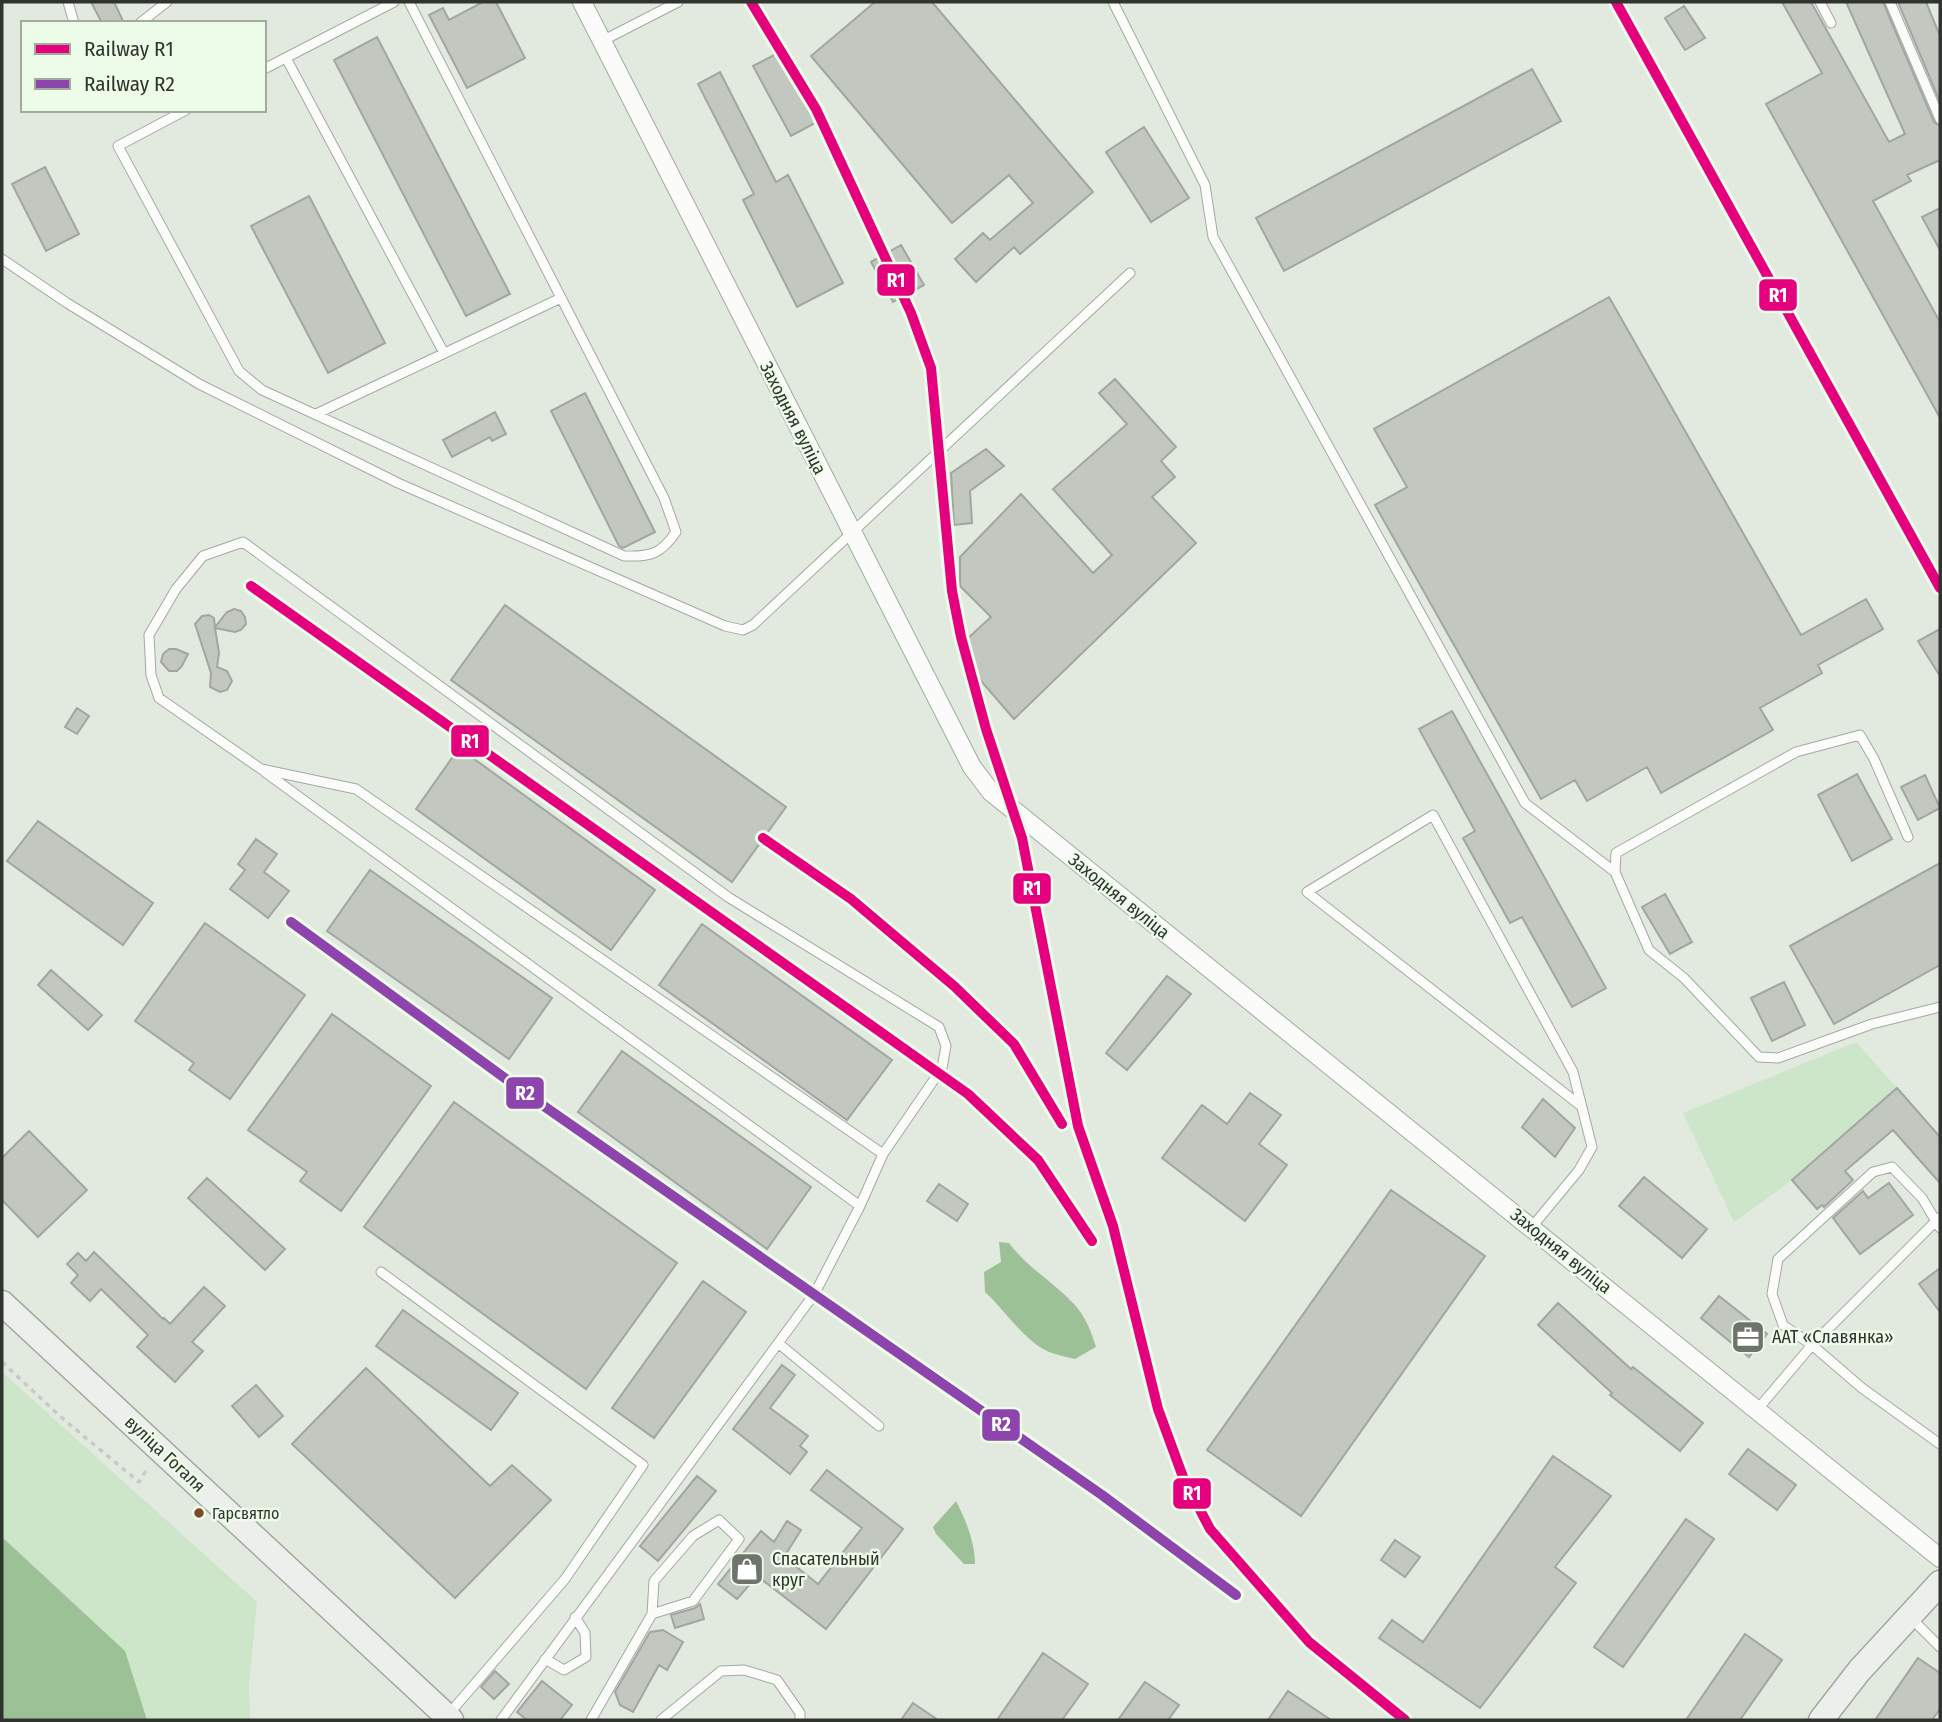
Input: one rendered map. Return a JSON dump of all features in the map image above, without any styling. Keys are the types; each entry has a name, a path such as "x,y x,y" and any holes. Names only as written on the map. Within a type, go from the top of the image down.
{"main road":[{"name":"вуліца Гогаля","path":"2,1303 449,1718"},
{"path":"1821,1720 1859,1671 1940,1583"}],"street":[{"name":"Заходняя вуліца","path":"582,2 972,767 990,792 1940,1558"}],"lane":[{"path":"68,2 73,21"},
{"path":"143,21 167,2"},
{"path":"266,68 394,2"},
{"path":"182,112 118,146 239,371 262,390 624,556 641,557 664,549 676,532 664,498 409,2"},
{"path":"602,41 678,2"},
{"path":"1113,2 1205,185 1213,237 1525,803 1615,872"},
{"path":"1820,2 1831,23"},
{"path":"1890,2 1940,119"},
{"path":"286,58 444,353"},
{"path":"2,258 67,303 223,396 398,483 726,626 743,630 754,625 1130,273"},
{"path":"316,414 561,298"},
{"path":"501,1720 815,1293 860,1206 883,1154 942,1068 946,1046 939,1027 728,897 243,542 203,556 176,589 149,635 151,675 159,698 261,769 860,1206"},
{"path":"1908,836 1860,734 1796,752 1784,758 1616,853 1615,872 1649,950 1684,978 1759,1057 1778,1058 1872,1024 1940,1007"},
{"path":"261,769 356,789 883,1154"},
{"path":"1531,1228 1579,1170 1592,1147 1573,1072 1433,816 1307,892 1581,1106"},
{"path":"1758,1410 1812,1345 1939,1222 1922,1198 1892,1167 1873,1172 1778,1259 1772,1294 1783,1325 1812,1345 1862,1388 1940,1444"},
{"path":"381,1272 643,1465 565,1579 449,1718"},
{"path":"778,1343 879,1426"},
{"path":"591,1720 652,1614 653,1581 693,1536 719,1520 739,1539 693,1601 652,1614"},
{"path":"1909,1616 1940,1647"},
{"path":"545,1659 564,1670 586,1657 586,1633 576,1618"},
{"path":"661,1720 721,1671 744,1670 777,1680 800,1713 800,1720"}],"path":[{"path":"2,1362 62,1418 139,1482 147,1469"}],"shaded area":[{"path":"1856,1042 1897,1088 1792,1180 1734,1222 1683,1113"},
{"path":"999,1242 1009,1243 1024,1260 1073,1303 1087,1324 1096,1347 1075,1359 1059,1355 1040,1347 1015,1325 985,1292 984,1272 1001,1262"},
{"path":"2,1372 257,1602 249,1684 250,1720 2,1720"},
{"path":"956,1501 969,1532 975,1564 964,1564 936,1534 933,1527"},
{"path":"2,1537 125,1651 147,1720 2,1720"}],"building":[{"path":"91,2 114,2 123,21 101,21"},
{"path":"483,2 496,2 525,58 467,88 429,15 443,8 449,20"},
{"path":"875,2 932,2 1093,192 1020,254 1014,247 976,282 955,259 983,233 990,240 1033,203 1009,175 952,223 811,56"},
{"path":"1782,2 1811,2 1889,142 1905,134 1846,2 1883,2 1934,122 1940,126 1940,160 1907,175 1911,181 1873,201 1940,322 1940,418 1766,104 1822,73"},
{"path":"1898,2 1926,2 1940,36 1940,102"},
{"path":"1684,6 1705,38 1685,50 1665,18"},
{"path":"377,37 510,294 466,316 334,60"},
{"path":"778,53 815,123 791,136 753,66"},
{"path":"1532,69 1561,121 1284,271 1256,218"},
{"path":"720,72 776,182 788,175 843,283 797,307 743,200 754,194 698,84"},
{"path":"1144,127 1189,198 1151,222 1106,152"},
{"path":"45,167 79,234 46,251 12,184"},
{"path":"309,196 385,343 328,373 251,226"},
{"path":"1940,208 1940,250 1922,217"},
{"path":"901,245 924,285 893,302 871,262"},
{"path":"1609,297 1801,635 1866,599 1883,629 1818,665 1822,673 1760,708 1773,730 1661,793 1647,767 1587,801 1575,780 1541,799 1375,505 1407,487 1374,429"},
{"path":"1115,379 1176,447 1161,461 1175,477 1152,497 1196,543 1014,719 975,674 967,639 991,617 960,586 960,557 1021,494 1093,573 1112,555 1053,489 1127,424 1099,393"},
{"path":"585,393 655,532 623,548 619,546 551,411"},
{"path":"495,412 506,434 492,441 490,437 452,457 443,440"},
{"path":"986,449 1004,466 970,491 972,523 954,525 951,473"},
{"path":"505,605 786,807 732,882 451,680"},
{"path":"234,609 241,611 245,617 246,624 241,630 235,632 215,628 219,653 217,667 227,671 232,681 227,690 220,692 210,687 211,673 195,624 202,616 209,615 214,618 215,627 227,612"},
{"path":"1940,629 1940,676 1918,641"},
{"path":"169,649 188,654 177,671 169,671 161,662 163,654"},
{"path":"77,708 89,716 77,734 65,727"},
{"path":"1452,711 1606,988 1572,1007 1522,917 1510,923 1463,838 1475,831 1419,729"},
{"path":"459,748 655,890 611,950 416,809"},
{"path":"1857,774 1892,839 1852,861 1818,795"},
{"path":"1925,775 1940,808 1918,820 1901,787"},
{"path":"38,821 153,903 123,945 7,861"},
{"path":"256,839 277,854 264,872 289,891 268,918 230,889 245,870 238,864"},
{"path":"1940,863 1940,965 1834,1024 1790,946"},
{"path":"370,870 552,998 509,1059 327,931"},
{"path":"1665,894 1692,942 1670,954 1642,907"},
{"path":"205,923 305,995 230,1099 189,1070 194,1063 135,1021"},
{"path":"702,924 892,1060 847,1120 659,985"},
{"path":"51,970 102,1015 88,1030 38,985"},
{"path":"1167,976 1191,994 1127,1070 1106,1053"},
{"path":"1784,982 1805,1025 1772,1041 1751,998"},
{"path":"332,1014 431,1086 341,1211 300,1181 307,1172 248,1130"},
{"path":"622,1051 811,1187 767,1249 578,1112"},
{"path":"1897,1088 1940,1137 1940,1183 1893,1130 1845,1171 1853,1180 1824,1207 1822,1205 1817,1209 1792,1180"},
{"path":"1250,1093 1281,1115 1259,1144 1287,1165 1245,1221 1162,1158 1202,1105 1227,1124"},
{"path":"1543,1099 1575,1128 1555,1157 1522,1127"},
{"path":"454,1102 677,1263 586,1389 364,1227"},
{"path":"29,1131 87,1190 38,1237 2,1200 2,1158"},
{"path":"1644,1177 1707,1229 1682,1258 1619,1206"},
{"path":"207,1178 285,1249 265,1270 188,1198"},
{"path":"1889,1183 1913,1215 1860,1254 1833,1218 1863,1191 1868,1198"},
{"path":"939,1184 968,1204 957,1221 927,1201"},
{"path":"1391,1190 1485,1256 1301,1516 1207,1450"},
{"path":"94,1252 170,1324 204,1287 225,1306 192,1342 203,1351 175,1382 137,1347 148,1335 101,1289 90,1301 71,1283 78,1275 67,1264 78,1253 86,1261"},
{"path":"1940,1268 1940,1312 1919,1284"},
{"path":"703,1281 746,1312 654,1438 612,1408"},
{"path":"1719,1296 1767,1334 1749,1357 1701,1318"},
{"path":"1558,1303 1631,1369 1633,1367 1703,1423 1680,1451 1610,1395 1612,1393 1538,1325"},
{"path":"403,1310 518,1393 491,1430 376,1346"},
{"path":"782,1365 795,1375 770,1408 808,1436 800,1446 807,1452 790,1474 733,1429"},
{"path":"366,1368 490,1486 512,1465 551,1500 455,1598 292,1444"},
{"path":"256,1385 283,1416 259,1437 232,1406"},
{"path":"1748,1449 1796,1485 1777,1510 1729,1474"},
{"path":"1553,1456 1611,1496 1555,1567 1576,1583 1480,1708 1379,1638 1392,1620 1423,1642"},
{"path":"827,1470 903,1529 826,1629 757,1576 737,1599 718,1584 761,1531 774,1542 787,1521 801,1530 784,1557 818,1584 862,1528 811,1490"},
{"path":"697,1476 716,1491 658,1561 640,1546"},
{"path":"1686,1519 1714,1539 1623,1667 1594,1647"},
{"path":"1395,1540 1420,1557 1405,1577 1381,1560"},
{"path":"700,1604 704,1619 675,1628 671,1615"},
{"path":"663,1630 683,1642 667,1670 659,1665 633,1712 620,1705 615,1692 650,1632"},
{"path":"1745,1634 1782,1660 1740,1720 1686,1720"},
{"path":"1043,1653 1088,1684 1062,1720 997,1720"},
{"path":"1918,1658 1940,1673 1940,1709 1932,1720 1875,1720"},
{"path":"495,1671 509,1684 494,1699 481,1687"},
{"path":"542,1681 572,1705 560,1720 527,1720 517,1712"},
{"path":"1145,1682 1179,1705 1168,1720 1118,1720"},
{"path":"1288,1691 1331,1720 1268,1720"},
{"path":"913,1703 938,1720 901,1720"}],"rail line":[{"name":"R1","path":"751,2 816,109 911,313 931,368 952,591 961,637 986,729 1022,838 1078,1126 1113,1226 1158,1409 1183,1477 1210,1529 1309,1642 1405,1720"},
{"name":"R1","path":"1616,2 1940,588"},
{"name":"R1","path":"251,586 968,1094 1038,1160 1092,1241"},
{"name":"R1","path":"763,838 851,899 954,986 1014,1044 1062,1124"},
{"name":"R2","path":"291,922 528,1095 1102,1495 1236,1595"}],"place":[{"name":"ААТ «Славянка»","path":"1748,1337"},
{"name":"Гарсвятло","path":"199,1513"},
{"name":"Спасательный круг","path":"747,1569"}]}
